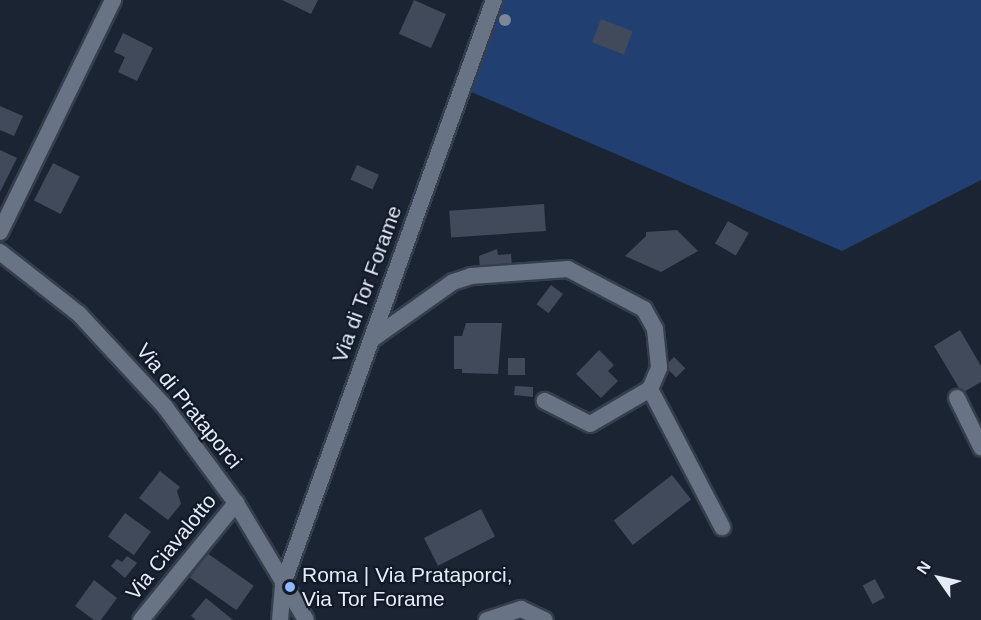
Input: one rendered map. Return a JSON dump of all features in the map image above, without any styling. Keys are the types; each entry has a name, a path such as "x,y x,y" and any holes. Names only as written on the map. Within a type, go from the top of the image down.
{"street":[{"path":"0,232 113,0"},
{"name":"Via di Tor Forame","path":"280,620 283,584 494,0"},
{"name":"Via di Prataporci","path":"0,252 57,294 119,355 192,439 236,503 306,620"},
{"path":"371,340 462,278 568,269 635,302 649,314 656,336 659,368 650,388 590,424 545,401"},
{"path":"650,388 722,527"},
{"path":"957,398 981,447"},
{"name":"Via Ciavalotto","path":"141,620 236,503"},
{"path":"487,620 521,609 545,620"}],"shaded area":[{"path":"494,0 981,0 981,180 842,251 462,88"}],"building":[{"path":"282,0 318,0 311,14"},
{"path":"414,0 446,14 431,48 399,34"},
{"path":"601,19 633,31 624,55 592,42"},
{"path":"123,33 153,48 137,81 118,72 125,57 114,52"},
{"path":"0,106 23,116 14,136 0,130"},
{"path":"0,150 17,158 0,192"},
{"path":"53,163 80,177 61,214 34,200"},
{"path":"357,165 379,175 372,189 350,180"},
{"path":"544,204 546,231 451,238 449,211"},
{"path":"728,221 749,233 736,256 715,244"},
{"path":"677,230 698,251 661,272 625,256 646,236 646,232"},
{"path":"497,249 498,255 511,254 512,266 480,269 479,256"},
{"path":"551,285 563,294 549,313 537,304"},
{"path":"466,323 502,323 498,374 462,373 462,369 454,369 454,336 462,336"},
{"path":"960,330 981,366 981,382 962,393 934,346"},
{"path":"599,350 614,365 608,371 618,381 601,398 576,374"},
{"path":"674,357 685,368 676,378 665,366"},
{"path":"508,358 525,358 525,375 508,375"},
{"path":"515,386 533,387 533,397 514,395"},
{"path":"160,471 180,487 177,491 181,504 168,520 139,498"},
{"path":"672,475 691,499 633,545 614,521"},
{"path":"481,509 495,537 438,566 424,538"},
{"path":"125,513 151,532 134,555 108,536"},
{"path":"207,553 254,586 236,610 190,578"},
{"path":"127,556 137,563 125,578 111,566 117,559 122,562"},
{"path":"875,579 885,598 872,604 863,586"},
{"path":"94,580 117,598 101,620 94,620 75,606"},
{"path":"206,598 233,620 196,620 191,616"}],"place":[{"name":"Roma | Via Prataporci, Via Tor Forame","path":"290,587"}]}
